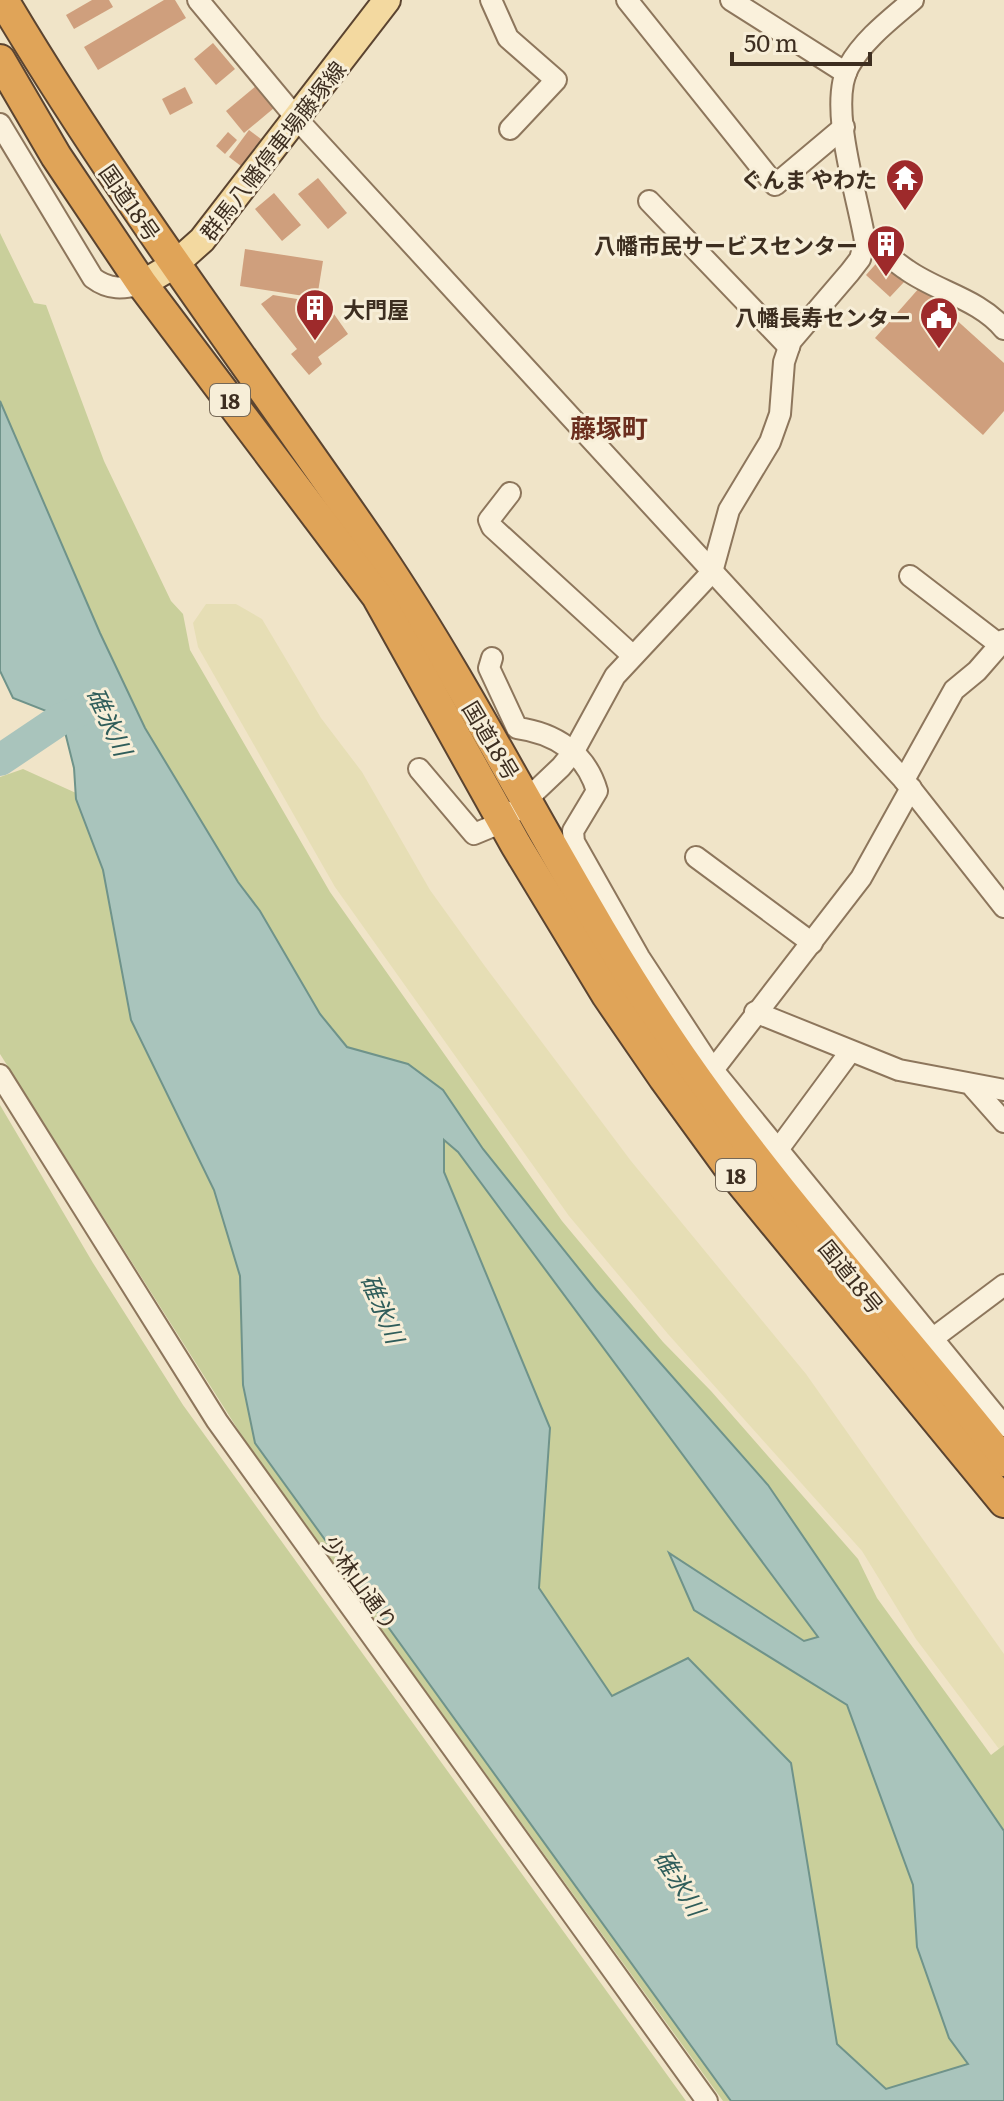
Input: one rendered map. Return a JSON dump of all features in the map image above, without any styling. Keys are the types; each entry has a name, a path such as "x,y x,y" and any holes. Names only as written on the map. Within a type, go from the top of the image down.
{"highway":[{"name":"国道18号","path":"3,0 106,165 379,556 528,801 623,968 681,1058 750,1152 1004,1461"},
{"name":"国道18号","path":"0,60 56,156 142,284 377,596 503,822 607,995 731,1170 1004,1502"}],"main road":[{"name":"群馬八幡停車場藤塚線","path":"142,284 174,265 202,240 387,0"}],"street":[{"path":"198,0 297,119 908,784 1004,907"},
{"path":"491,0 508,38 556,80 510,129"},
{"path":"611,0 619,0"},
{"path":"627,0 775,185 844,127"},
{"path":"731,0 846,73"},
{"path":"419,769 474,834 503,822 528,801 574,751 615,676 712,572 729,510 770,442 780,414 784,362 789,347 860,259 865,241 844,127 841,86 846,73 877,32 913,0"},
{"path":"0,124 93,278 101,284 124,289 142,284"},
{"path":"649,201 789,347"},
{"path":"865,241 880,248 907,270 990,312 1004,329"},
{"path":"510,493 489,520 492,527 632,655"},
{"path":"713,1070 861,878 954,690 1002,643 910,576"},
{"path":"492,658 489,668 517,728 542,731 574,751 591,771 597,791 573,831 574,842 639,957 713,1070 1004,1426"},
{"path":"696,857 812,943"},
{"path":"755,1012 899,1070 973,1087 1004,1090"},
{"path":"777,1151 850,1052"},
{"name":"少林山通り","path":"0,1075 217,1421 707,2101"},
{"path":"973,1087 1004,1122"},
{"path":"932,1339 1004,1285"}],"shaded area":[{"path":"206,604 236,604 262,619 321,718 362,772 430,890 631,1161 806,1374 1004,1654 1004,1745 999,1749 916,1639 862,1551 668,1334 569,1216 335,887 198,647 193,623"}],"green space":[{"path":"0,233 34,303 46,305 104,461 171,601 183,614 190,650 330,892 562,1221 663,1342 711,1391 858,1559 877,1598 991,1755 1004,1745 1004,1831 768,1485 596,1290 483,1149 443,1090 408,1064 347,1047 320,1014 260,911 238,882 145,728 100,633 0,401"},
{"path":"23,769 76,793 103,870 131,1020 214,1190 240,1276 243,1385 255,1443 731,2101 723,2101 249,1447 0,1054 0,777"},
{"path":"0,1105 93,1263 183,1405 686,2101 0,2101"},
{"path":"444,1139 458,1152 819,1637 805,1641 671,1554 694,1610 847,1705 913,1885 917,1947 949,2038 968,2064 886,2090 837,2044 825,1978 606,1689 539,1588 550,1428 444,1171"}],"water":[{"name":"碓氷川","path":"0,401 100,633 145,728 238,882 260,911 320,1014 347,1047 408,1064 443,1090 483,1149 596,1290 768,1485 1004,1831 1004,2101 731,2101 255,1443 243,1385 240,1276 214,1190 131,1020 103,870 76,799 74,768 64,728 49,712 13,698 0,671","holes":["444,1140 458,1152 818,1637 804,1641 669,1553 694,1610 847,1705 913,1885 917,1947 949,2038 968,2064 886,2089 837,2044 791,1763 688,1658 612,1696 539,1588 550,1428 444,1172"]}],"building":[{"path":"92,0 109,0 113,7 74,29 66,15"},
{"path":"164,0 175,0 186,18 98,70 84,47"},
{"path":"213,43 235,69 216,85 194,59"},
{"path":"256,86 274,108 244,133 226,111"},
{"path":"185,87 193,103 170,115 162,99"},
{"path":"249,130 261,139 241,166 229,157"},
{"path":"228,132 237,140 225,154 216,146"},
{"path":"318,178 347,213 328,229 298,194"},
{"path":"274,193 301,225 282,241 255,209"},
{"path":"245,249 323,261 317,298 240,286"},
{"name":"八幡市民サービスセンター","path":"881,258 905,281 890,297 866,275"},
{"name":"八幡長寿センター","path":"920,287 1004,363 1004,411 983,435 875,338"},
{"name":"大門屋","path":"273,295 315,302 322,297 348,334 318,357 322,364 309,375 291,354 297,349 261,304"}],"waterway":[{"name":"碓氷川","path":"0,760 61,719 96,703"}],"place":[{"name":"ぐんま やわた","path":"905,212"},
{"name":"八幡市民サービスセンター","path":"886,278"},
{"name":"大門屋","path":"315,342"},
{"name":"八幡長寿センター","path":"939,350"}],"district":[{"name":"藤塚町","path":"609,426"}]}
